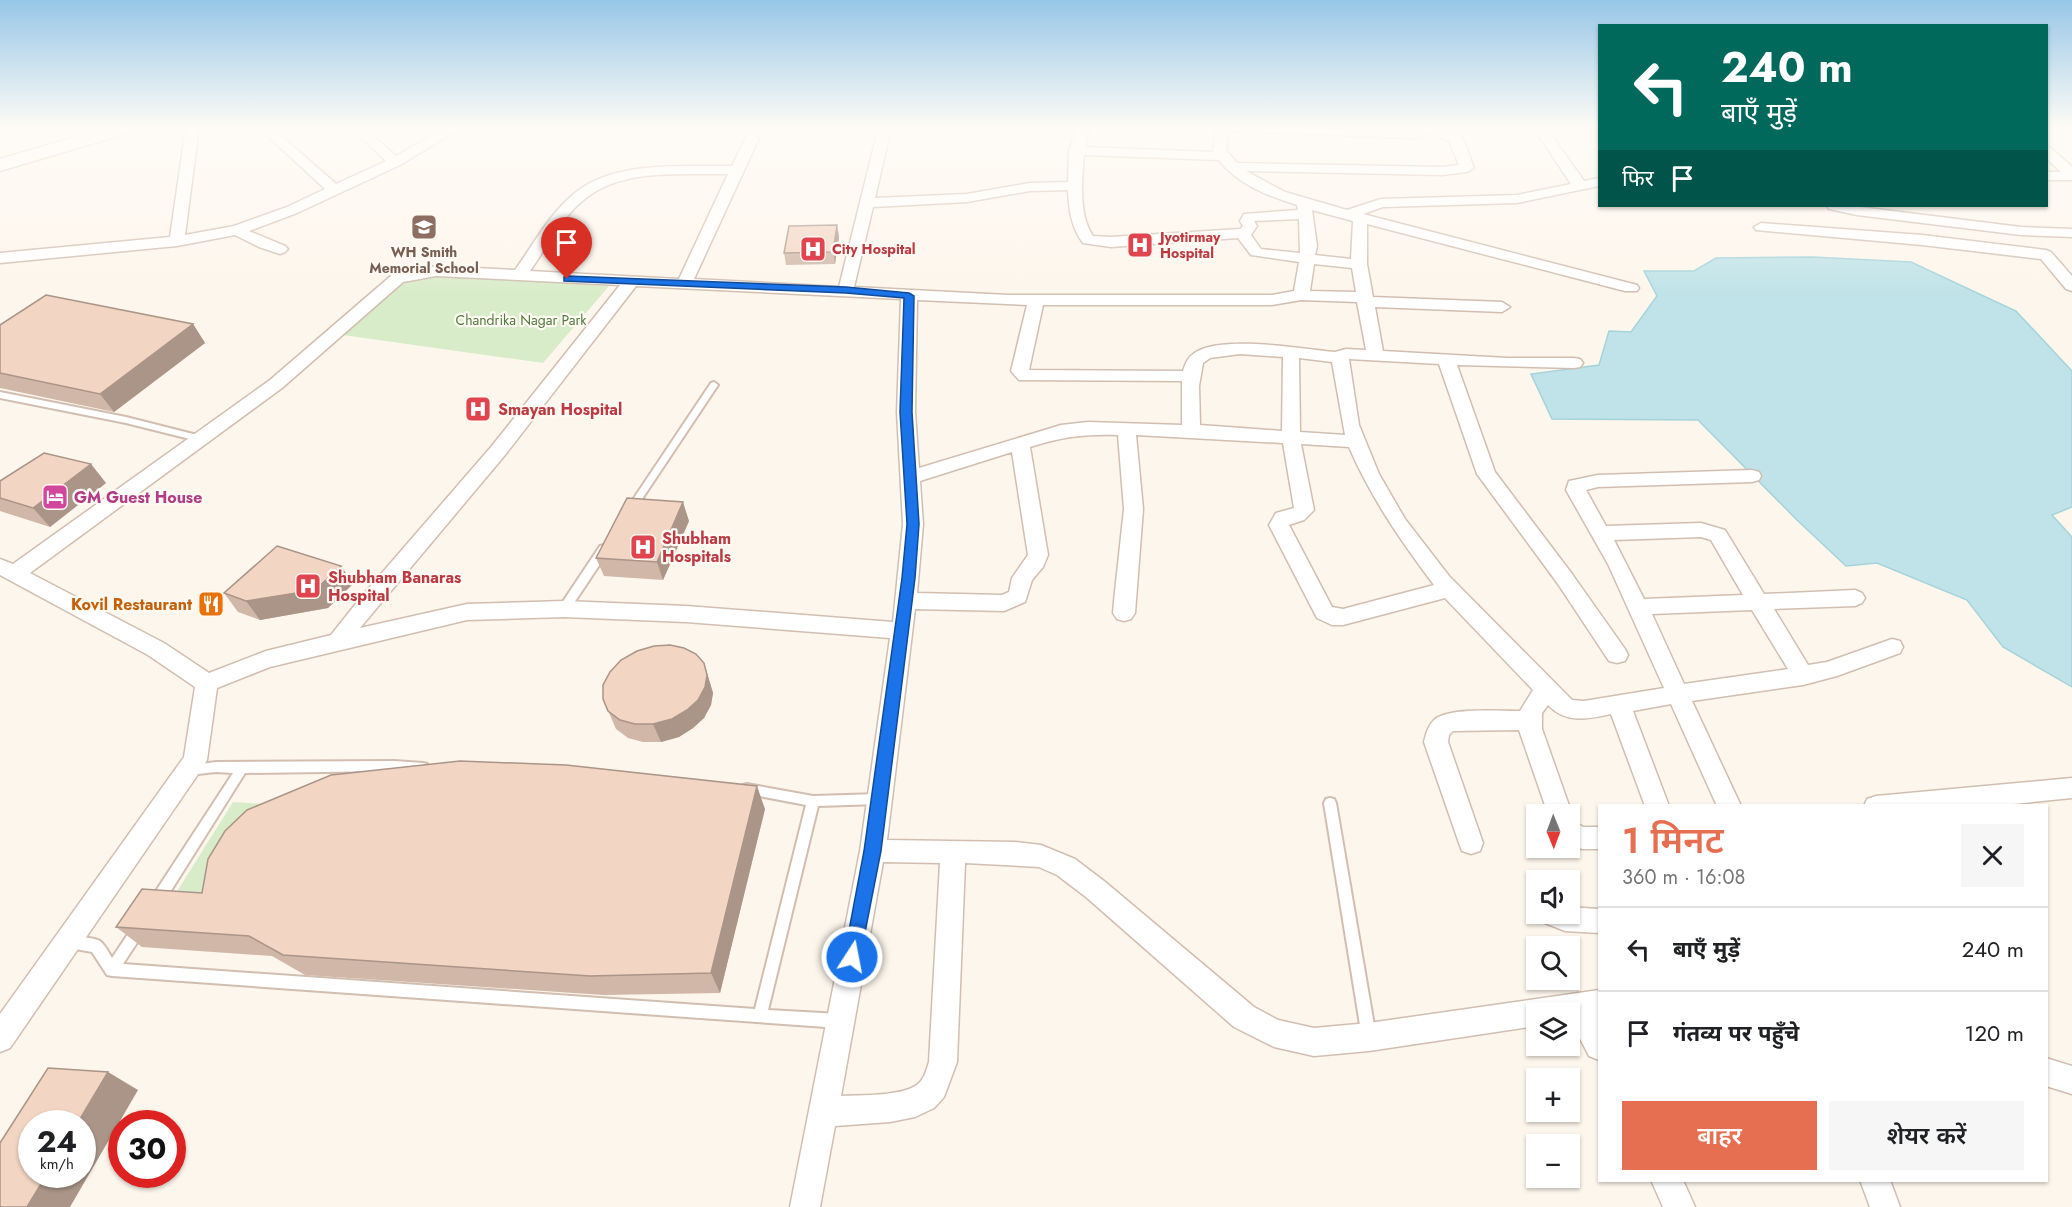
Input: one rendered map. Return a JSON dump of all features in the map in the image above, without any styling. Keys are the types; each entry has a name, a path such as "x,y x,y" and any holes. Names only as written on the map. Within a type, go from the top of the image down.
{"street":[{"path":"177,240 185,183"},
{"path":"327,183 334,190"},
{"path":"0,258 177,240 237,230 292,210 349,183"},
{"path":"519,276 579,196 591,188 605,183"},
{"path":"684,285 732,183"},
{"path":"846,290 871,183"},
{"path":"1257,183 1305,208 1354,217 1631,288"},
{"path":"1354,217 1381,203 1505,200 1593,183"},
{"path":"866,203 959,199 1030,187 1075,186 1081,230 1085,237 1093,241 1111,242 1242,233 1248,231 1249,217 1305,208"},
{"path":"1839,207 2021,231 2072,233"},
{"path":"1942,207 1950,222"},
{"path":"1301,295 1309,246 1305,208"},
{"path":"1354,217 1364,299 1376,355"},
{"path":"1761,227 1922,240 2046,255"},
{"path":"237,230 280,249"},
{"path":"2021,231 2046,255 2072,286"},
{"path":"1242,233 1256,252 1359,264"},
{"path":"207,683 156,649 7,569 202,439 276,384 394,281 407,263"},
{"path":"394,281 414,273 436,271 1036,301 1272,300 1301,295 1502,307"},
{"path":"338,640 498,451 632,280"},
{"path":"805,1207 873,851 906,601 913,524 905,376 909,296"},
{"path":"1036,301 1020,371 1025,376 1192,376"},
{"path":"1191,431 1192,376 1195,362 1203,354 1244,349 1340,358 1346,354 1574,363"},
{"path":"1291,353 1291,437 1304,510 1280,521 1280,528 1327,615 1342,617 1449,589"},
{"path":"1340,358 1350,424 1356,442 1370,474 1398,522 1449,589 1568,709 1584,710 1803,676 1829,670 1892,647"},
{"path":"1446,359 1486,474 1565,579 1617,655"},
{"path":"909,478 1061,431 1126,428 1356,442"},
{"path":"1124,613 1134,495 1126,428"},
{"path":"906,601 1004,603 1016,600 1022,578 1036,562 1038,555 1020,444"},
{"path":"1728,804 1639,607 1576,490 1576,486 1581,483 1752,476"},
{"path":"1601,533 1710,531 1723,541 1803,676"},
{"path":"1639,607 1760,604 1855,598"},
{"path":"207,683 266,660 338,640 466,612 564,609 686,614 902,632"},
{"path":"0,1038 195,760 207,683"},
{"path":"1546,689 1536,703 1529,720 1530,729 1556,804"},
{"path":"1619,704 1656,804"},
{"path":"1472,843 1436,742 1437,733 1442,725 1450,722 1529,720"},
{"path":"1898,804 2072,788"},
{"path":"1580,838 1598,837"},
{"path":"873,851 1041,856 1066,867 1095,889 1244,1017 1274,1033 1314,1042 1369,1037 1589,1004 1598,1042"},
{"path":"823,1112 898,1106 924,1098 936,1084 943,1062 953,852"},
{"path":"1580,920 1598,921"},
{"path":"1667,1182 1680,1207"},
{"path":"1876,1182 1885,1207"}],"lane":[{"path":"622,521 714,385"},
{"path":"0,394 126,420 202,439"},
{"path":"564,609 609,541"},
{"path":"189,770 216,767 394,766 442,769"},
{"path":"112,970 242,768"},
{"path":"737,789 760,790 813,801 879,799"},
{"path":"760,1016 813,801"},
{"path":"1330,803 1369,1037"},
{"path":"67,943 96,946 112,970"},
{"path":"112,970 840,1021"}],"green space":[{"name":"Chandrika Nagar Park","path":"428,274 609,286 543,363 343,335 401,281"},
{"path":"233,802 265,804 205,903 171,901"}],"water":[{"path":"1812,257 1911,262 2016,311 2072,371 2072,507 2052,515 2072,537 2072,687 2003,647 1967,600 1877,563 1846,566 1698,420 1552,419 1531,374 1599,365 1609,331 1631,332 1657,296 1644,271 1694,271 1716,258"}],"building":[{"path":"837,225 833,252 784,253 789,226"},
{"path":"46,295 193,324 100,394 0,373 0,325"},
{"path":"44,453 91,464 33,508 0,498 0,481"},
{"path":"627,498 683,502 657,562 596,558"},
{"path":"277,546 341,566 315,590 246,601 224,593"},
{"path":"670,645 696,654 704,663 707,675 705,687 698,700 672,719 653,724 635,724 620,720 608,711 603,699 603,685 610,672 621,660 637,651 654,646"},
{"path":"460,761 566,765 757,786 711,973 590,976 283,955 249,936 116,927 142,889 202,893 208,859 225,831 247,810 331,775"},
{"path":"48,1068 108,1072 85,1110 21,1110"},
{"path":"18,1115 18,1188 39,1188 27,1207 0,1207 0,1143"}],"place":[{"name":"WH Smith Memorial School","path":"424,227"},
{"name":"Jyotirmay Hospital","path":"1140,245"},
{"name":"City Hospital","path":"813,249"},
{"name":"Smayan Hospital","path":"478,409"},
{"name":"GM Guest House","path":"55,497"},
{"name":"Shubham Hospitals","path":"643,547"},
{"name":"Shubham Banaras Hospital","path":"308,586"},
{"name":"Kovil Restaurant","path":"211,604"}],"route":[{"path":"567,279 846,290 909,296 906,332 906,412 913,524 909,578 873,851 852,957"}]}
